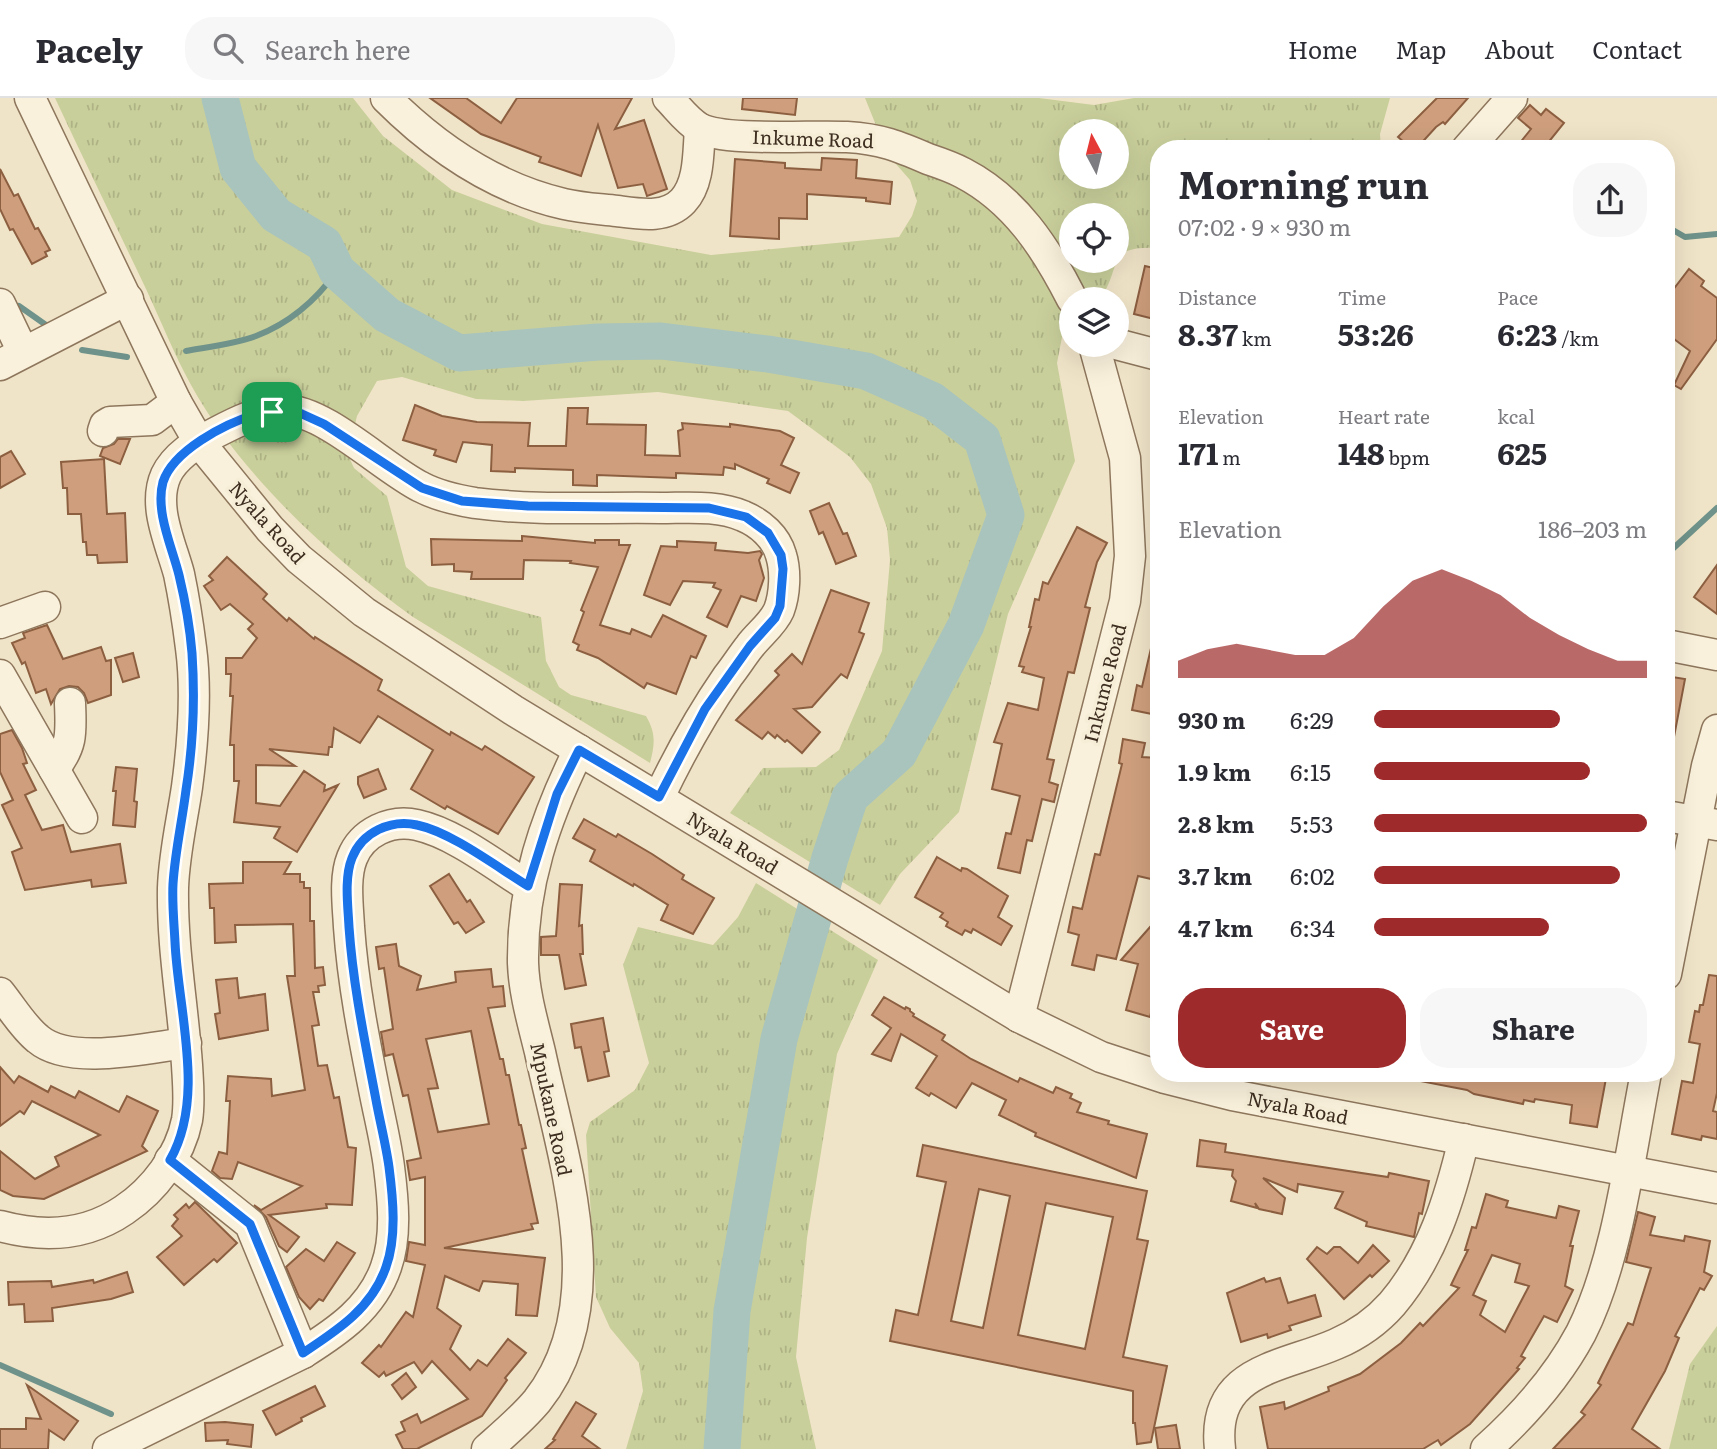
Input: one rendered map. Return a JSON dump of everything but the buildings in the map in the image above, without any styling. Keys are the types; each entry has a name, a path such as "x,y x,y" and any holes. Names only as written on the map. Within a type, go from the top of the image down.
{"street":[{"name":"Nyala Road","path":"30,98 176,402 199,442 270,529 326,582 394,633 579,750 1018,1017 1101,1057 1150,1073"},
{"path":"386,98 435,141 495,179 564,204 638,214 658,214 677,206 688,195 694,180 700,129 668,98"},
{"path":"1475,140 1512,98"},
{"name":"Inkume Road","path":"700,129 720,134 846,137 885,141 963,173 1017,213 1039,240 1065,287"},
{"path":"0,304 11,358 128,299"},
{"path":"1129,347 1150,353"},
{"name":"Inkume Road","path":"1018,1017 1125,601 1129,567 1129,518 1125,458 1097,357"},
{"path":"103,431 105,425 110,422 152,420 176,402"},
{"path":"0,1226 50,1234 74,1232 114,1217 136,1202 152,1186 179,1145 187,1120 186,1043 176,956 173,886 191,754 192,652 161,494 169,470 199,442 256,414 285,410 324,424 422,488 462,501 528,506 709,508 746,517 758,524 776,543 781,555 783,569 780,606 775,618 750,646 705,709 659,797"},
{"path":"0,623 45,607"},
{"path":"1675,647 1717,655"},
{"path":"0,676 82,818"},
{"path":"54,769 64,757 70,743 70,703"},
{"path":"1675,940 1706,824 1717,730"},
{"name":"Mpukane Road","path":"487,1449 513,1427 537,1401 551,1379 569,1335 578,1287 578,1235 523,965 528,886 557,794 579,750"},
{"path":"1675,818 1706,824"},
{"path":"108,1449 303,1353 351,1320 377,1289 387,1266 392,1239 389,1165 352,966 348,908 349,870 352,857 359,846 372,832 379,829 403,823 417,825 455,841 528,886"},
{"path":"0,993 38,1040 61,1051 95,1054 186,1043"},
{"name":"Nyala Road","path":"1181,1082 1232,1095 1717,1188"},
{"path":"1486,1449 1514,1424 1541,1394 1562,1366 1581,1332 1610,1251 1644,1082"},
{"path":"1220,1449 1221,1418 1227,1401 1245,1379 1358,1333 1391,1305 1424,1254 1439,1224 1453,1184 1464,1139"},
{"path":"170,1160 250,1224 303,1353"}],"green space":[{"path":"55,98 353,98 383,136 452,190 542,224 711,255 899,237 912,216 917,201 910,180 888,155 865,98 1039,98 1094,105 1134,98 1390,98 1380,140 1150,140 1150,248 1129,250 1129,203 1059,203 1059,273 1112,273 1107,287 1059,287 1057,363 1075,461 1008,614 959,812 900,874 880,905 730,813 763,768 816,767 839,750 882,651 890,560 887,528 871,484 850,457 788,411 658,392 523,401 476,399 402,377 377,381 357,416 348,455 354,468 387,496 406,567 428,586 541,617 546,661 559,687 571,695 646,716 654,739 650,763 413,617 351,568 261,482 211,418 179,361"},
{"path":"756,883 878,960 837,1054 807,1238 796,1357 816,1449 626,1449 643,1391 639,1363 610,1328 596,1297 586,1135 590,1122 635,1090 649,1063 623,965 638,927 713,945 738,917"},
{"path":"1717,1326 1717,1449 1669,1449 1690,1364"}],"waterway":[{"path":"220,98 238,168 276,215 324,244 337,271 387,315 459,353 598,342 661,341 768,354 866,371 933,401 982,439 1006,515 966,625 899,753 850,797 779,1039 732,1311 722,1449"},
{"path":"1675,231 1685,237 1717,234"},
{"path":"186,351 239,341 268,331 302,309 337,271"},
{"path":"19,306 46,325"},
{"path":"82,350 127,357"},
{"path":"1675,547 1717,508"},
{"path":"0,1365 111,1414"}],"route":[{"path":"285,410 324,424 422,488 462,501 487,505 709,508 727,511 746,517 768,533 781,555 783,569 780,606 775,618 750,646 705,709 659,797 579,750 557,794 528,886 455,841 417,825 386,825 372,832 352,857 348,908 352,966 389,1165 392,1239 387,1266 377,1289 351,1320 303,1353 250,1224 170,1160 179,1145 187,1120 186,1043 175,944 173,886 191,754 192,652 161,494 169,470 199,442 236,422 256,414 272,412 285,410"}]}
